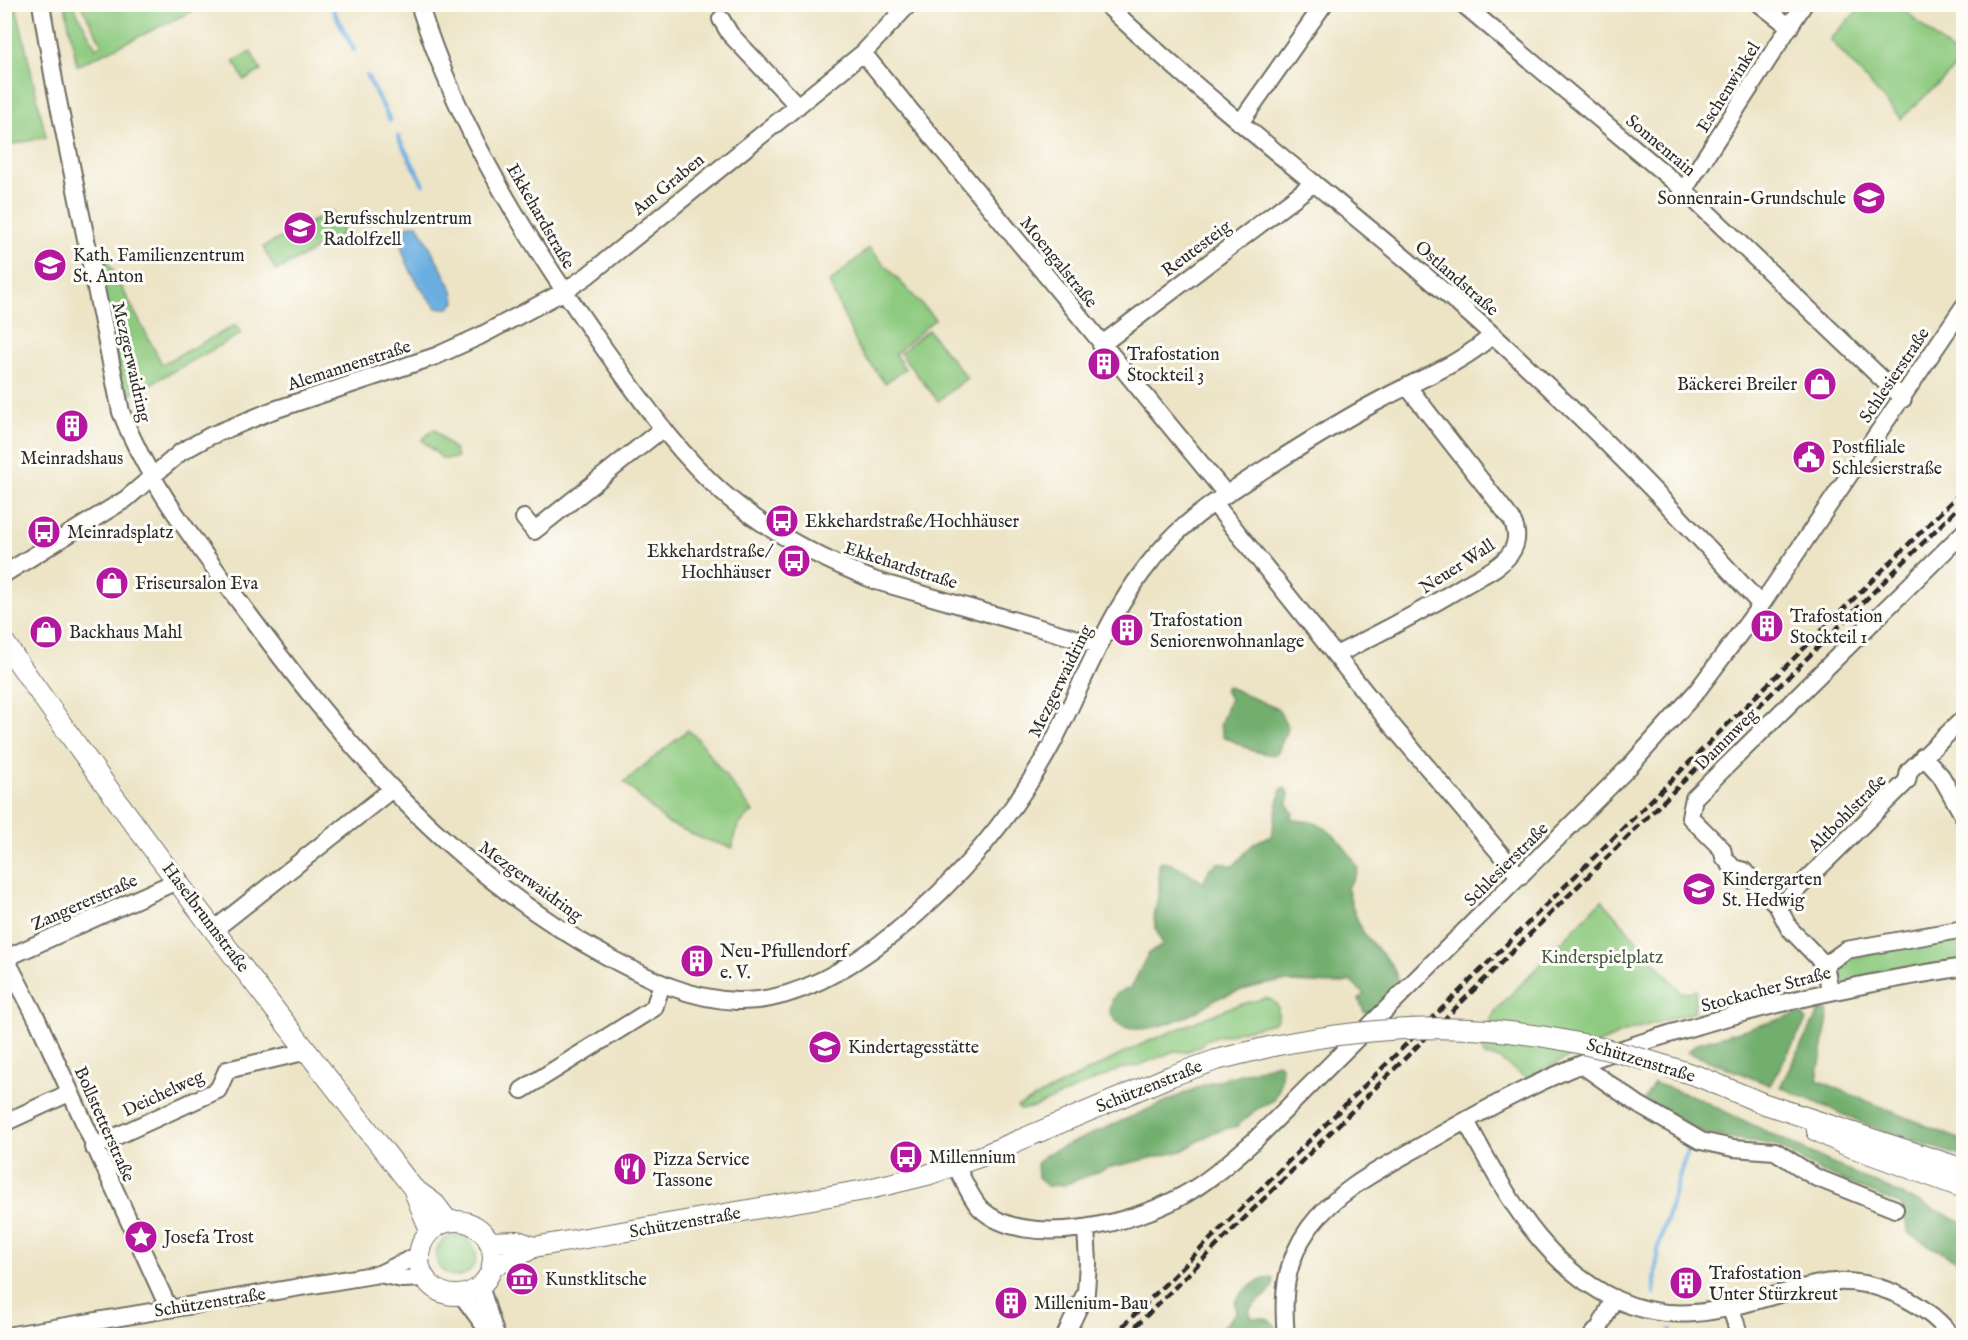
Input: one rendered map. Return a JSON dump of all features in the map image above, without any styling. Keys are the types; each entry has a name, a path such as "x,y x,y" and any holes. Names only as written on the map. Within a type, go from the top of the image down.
{"main road":[{"name":"Haselbrunnstraße","path":"4,642 215,929 413,1188 430,1231"},
{"name":"Schützenstraße","path":"492,1265 512,1260 534,1247 865,1190 956,1166 1171,1076 1273,1046 1337,1034 1403,1028 1493,1029 1578,1041 1636,1056 1700,1077 1767,1105 1843,1144 1964,1188"},
{"name":"Schützenstraße","path":"1767,1105 1964,1169"},
{"name":"Haselbrunnstraße","path":"413,1188 435,1204 448,1221"},
{"path":"448,1221 468,1222 484,1233 489,1242 492,1265 480,1286 461,1294 444,1293 424,1278 419,1255 420,1246 430,1231 448,1221"},
{"name":"Schützenstraße","path":"489,1242 518,1241 534,1247"}],"street":[{"name":"Mezgerwaidring","path":"41,4 121,412 150,479 303,687 391,790 446,842 523,903 589,947 662,984 692,995 736,1001 776,996 840,970 895,932 968,861 1016,804 1052,744 1116,610 1163,546 1220,498 1308,441 1407,386 1473,353 1492,335"},
{"name":"Ekkehardstraße","path":"419,4 451,93 525,232 563,292 662,429 724,495 755,519 810,552 876,581 1099,645"},
{"name":"Am Graben","path":"563,292 587,276 862,53 909,4"},
{"name":"Ostlandstraße","path":"1106,4 1168,64 1314,183 1492,335 1610,446 1679,515 1761,605"},
{"path":"1240,123 1324,4"},
{"name":"Sonnenrain","path":"1463,4 1684,190 1903,399"},
{"path":"1760,4 1790,27"},
{"name":"Eschenwinkel","path":"1684,190 1804,4"},
{"path":"721,19 730,34 798,106"},
{"name":"Moengalstraße","path":"862,53 1101,345 1220,498"},
{"name":"Reutesteig","path":"1101,345 1314,183"},
{"name":"Alemannenstraße","path":"4,574 126,499 182,452 234,425 436,356 480,336 563,292"},
{"name":"Schlesierstraße","path":"956,1166 980,1209 996,1219 1018,1227 1043,1229 1086,1228 1135,1217 1181,1197 1218,1173 1254,1141 1520,877 1629,767 1697,691 1761,605 1964,306"},
{"name":"Neuer Wall","path":"1336,655 1417,614 1494,568 1509,556 1516,542 1517,532 1512,520 1407,386"},
{"path":"524,518 534,531 662,429"},
{"path":"1220,498 1336,655 1520,877"},
{"name":"Dammweg","path":"1826,965 1789,928 1779,908 1744,871 1733,868 1724,857 1722,849 1690,817 1694,798 1964,532"},
{"name":"Altbohlstraße","path":"1779,908 1906,781 1909,771 1923,756 1964,718"},
{"path":"1923,756 1941,776 1964,817"},
{"path":"215,929 391,790"},
{"name":"Zangererstraße","path":"5,957 179,880"},
{"path":"1830,990 1826,965 1846,950 1964,929"},
{"name":"Bollstetterstraße","path":"5,957 37,1019 169,1309"},
{"name":"Stockacher Straße","path":"1286,1335 1285,1279 1297,1249 1320,1213 1380,1169 1466,1121 1615,1051 1830,990 1964,967"},
{"path":"522,1090 654,1008 662,984"},
{"name":"Deichelweg","path":"93,1146 218,1090 227,1070 308,1051"},
{"path":"1582,1065 1639,1105 1701,1141 1733,1148 1775,1151 1815,1177 1896,1209"},
{"path":"4,1123 69,1093"},
{"path":"1466,1121 1508,1197 1528,1227 1579,1276 1614,1299 1663,1314 1684,1315 1731,1309 1816,1284 1861,1282 1904,1298 1928,1311 1952,1335"},
{"path":"1065,1335 1086,1292 1088,1263 1086,1228"},
{"name":"Schützenstraße","path":"6,1335 379,1274 419,1255"},
{"name":"Schützenstraße","path":"379,1274 402,1279 424,1278"},
{"path":"480,1286 494,1335"},
{"path":"461,1294 494,1335"},
{"path":"1592,1335 1600,1327 1614,1299"},
{"path":"1731,1309 1740,1335"}],"green space":[{"path":"4,5 16,5 46,137 5,146"},
{"path":"65,5 73,5 96,48 102,44 81,5 205,5 77,66"},
{"path":"1863,5 1899,5 1962,61 1901,119 1830,39"},
{"path":"251,52 261,71 244,80 234,61"},
{"path":"332,211 344,234 276,271 263,247"},
{"path":"101,248 162,364 236,325 241,334 121,400 91,251"},
{"path":"869,248 935,319 895,354 905,369 885,383 859,349 829,283"},
{"path":"928,330 967,378 938,401 900,353"},
{"path":"434,429 455,451 457,458 443,459 422,440"},
{"path":"1226,686 1278,709 1288,727 1278,752 1273,755 1253,751 1223,736 1220,725 1230,698 1224,690"},
{"path":"688,730 697,738 753,812 738,827 734,836 733,848 703,839 666,822 624,782"},
{"path":"1285,788 1289,794 1288,804 1293,814 1291,818 1320,825 1327,830 1345,848 1358,868 1357,874 1347,887 1355,916 1363,932 1388,961 1396,976 1397,985 1389,1003 1374,1011 1364,1012 1359,999 1364,994 1350,981 1336,984 1275,983 1249,988 1215,999 1196,1012 1157,1027 1132,1029 1120,1025 1110,1012 1113,998 1121,991 1131,988 1148,954 1163,945 1154,918 1160,862 1178,866 1203,883 1210,868 1220,862 1233,866 1253,845 1271,837 1281,789"},
{"name":"Kinderspielplatz","path":"1602,900 1682,993 1696,990 1694,1012 1621,1033 1526,1078 1497,1058 1485,1056 1478,1043 1496,1010"},
{"path":"1963,935 1962,965 1904,975 1901,967 1878,972 1876,980 1847,985 1839,975 1842,960"},
{"path":"1266,998 1273,1001 1278,1008 1278,1019 1273,1023 1205,1040 1200,1046 1185,1052 1175,1051 1137,1066 1120,1069 1035,1107 1021,1110 1017,1107 1144,1043 1231,1007"},
{"path":"1820,1009 1829,1012 1817,1080 1963,1141 1963,1157 1875,1128 1780,1087"},
{"path":"1798,1014 1803,1015 1806,1021 1770,1085 1687,1052 1698,1043"},
{"path":"1278,1063 1282,1067 1280,1086 1274,1100 1257,1109 1237,1126 1214,1132 1182,1151 1107,1168 1064,1185 1047,1186 1038,1177 1037,1164 1046,1154 1206,1084"},
{"path":"1654,1083 1695,1097 1840,1167 1963,1222 1963,1264 1909,1234 1901,1205 1820,1171 1775,1145 1704,1134 1644,1100"},
{"path":"456,1236 470,1242 476,1256 470,1270 456,1276 442,1270 436,1256 442,1242"},
{"path":"1271,1277 1274,1280 1270,1291 1249,1311 1252,1318 1270,1321 1281,1335 1214,1336 1237,1312 1235,1302 1242,1292 1255,1283"}],"water":[{"path":"418,224 453,291 455,302 449,308 437,308 430,300 412,274 404,254 399,234 407,226"}],"waterway":[{"path":"330,4 354,50"},
{"path":"367,76 390,120"},
{"path":"398,137 423,184"},
{"path":"1654,1294 1658,1248 1690,1141"},
{"path":"1671,1330 1671,1336"}],"railway":[{"path":"1113,1336 1964,489"},
{"path":"1126,1336 1964,502"}],"place":[{"name":"Sonnenrain-Grundschule","path":"1869,198"},
{"name":"Berufsschulzentrum Radolfzell","path":"300,228"},
{"name":"Kath. Familienzentrum St. Anton","path":"50,265"},
{"name":"Trafostation Stockteil 3","path":"1104,364"},
{"name":"Bäckerei Breiler","path":"1820,384"},
{"name":"Meinradshaus","path":"72,426"},
{"name":"Postfiliale Schlesierstraße","path":"1809,457"},
{"name":"Ekkehardstraße/Hochhäuser","path":"782,521"},
{"name":"Meinradsplatz","path":"44,532"},
{"name":"Ekkehardstraße/ Hochhäuser","path":"794,561"},
{"name":"Friseursalon Eva","path":"112,583"},
{"name":"Trafostation Stockteil 1","path":"1767,626"},
{"name":"Trafostation Seniorenwohnanlage","path":"1127,630"},
{"name":"Backhaus Mahl","path":"46,632"},
{"name":"Kindergarten St. Hedwig","path":"1699,889"},
{"name":"Neu-Pfullendorf e. V.","path":"697,961"},
{"name":"Kindertagesstätte","path":"825,1047"},
{"name":"Millennium","path":"906,1157"},
{"name":"Pizza Service Tassone","path":"630,1169"},
{"name":"Josefa Trost","path":"141,1237"},
{"name":"Kunstklitsche","path":"522,1279"},
{"name":"Trafostation Unter Stürzkreut","path":"1686,1283"},
{"name":"Millenium-Bau","path":"1011,1303"}]}
